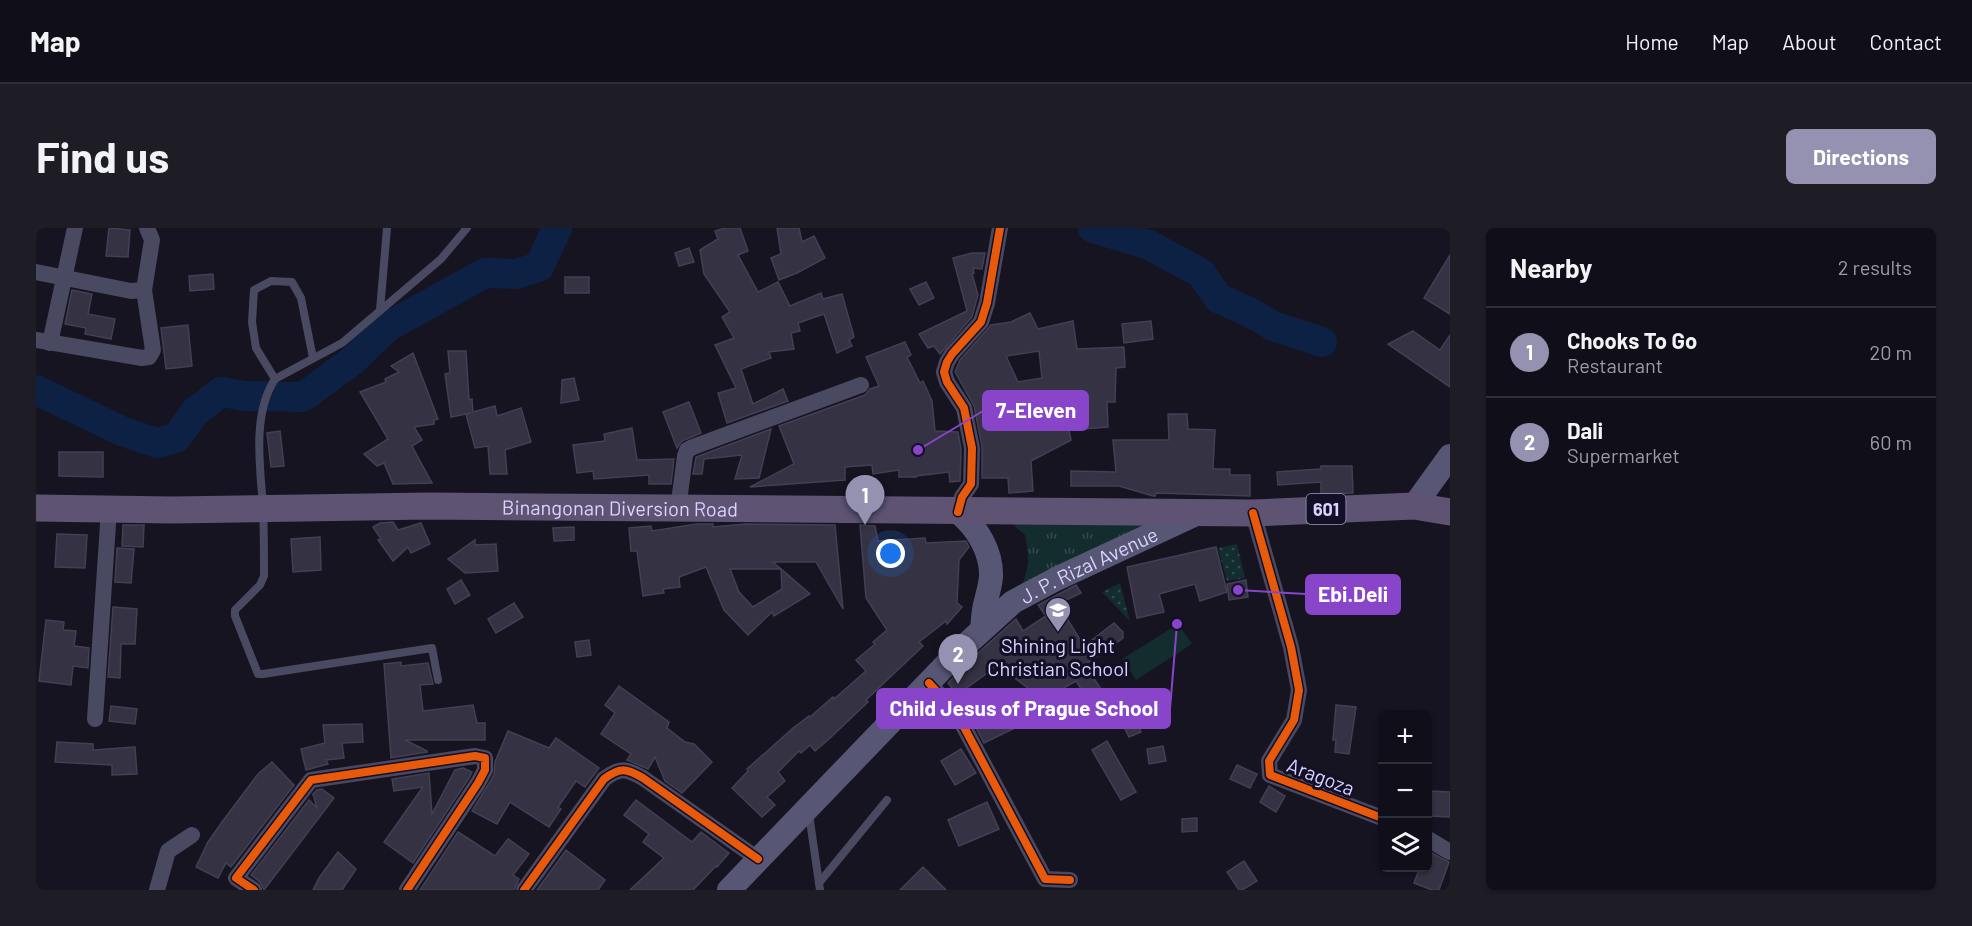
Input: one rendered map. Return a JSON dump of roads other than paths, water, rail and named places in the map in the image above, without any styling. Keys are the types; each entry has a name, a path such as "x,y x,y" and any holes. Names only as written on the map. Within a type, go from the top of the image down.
{"main road":[{"path":"1414,506 1450,456"},
{"name":"Binangonan Diversion Road","path":"36,508 429,506 958,512 1203,511"},
{"name":"601","path":"1203,511 1252,513 1414,506 1450,512"},
{"name":"J. P. Rizal Avenue","path":"729,890 982,628 1012,602 1203,511"},
{"name":"J. P. Rizal Avenue","path":"958,512 967,519 980,537 990,562 991,578 984,606 982,628"}],"street":[{"path":"75,228 64,277 43,341 142,358 149,357 153,350 144,290 152,240 147,228"},
{"path":"958,512 962,497 971,484 972,448 964,408 947,382 944,372 952,354 981,322 991,283 1000,228"},
{"path":"36,272 131,291 144,290"},
{"path":"678,509 687,450 861,385"},
{"path":"95,719 109,509"},
{"name":"Aragoza","path":"1252,513 1291,647 1299,690 1294,720 1269,761 1270,775 1378,816"},
{"path":"929,682 957,714 1045,879 1070,880"},
{"path":"254,890 236,878 311,780 475,756 485,758 485,770 478,783 407,890"},
{"path":"524,890 604,779 616,770 629,770 643,778 758,859"},
{"path":"157,890 168,851 192,835"},
{"path":"1432,841 1450,852"}],"lane":[{"path":"380,310 387,228"},
{"path":"438,680 432,648 258,674 235,616 235,610 260,585 264,576 263,508 258,445 268,389 275,379 342,343 441,259 467,228"},
{"path":"275,379 256,348 252,322 254,290 271,281 292,282 301,298 313,358"},
{"path":"819,886 886,800"},
{"path":"809,807 819,886"}],"waterway":[{"path":"36,390 124,432 157,443 176,438 196,411 221,392 245,396 303,397 352,361 387,327 485,273 516,274 539,267 557,228"},
{"path":"1093,228 1149,245 1201,273 1218,298 1273,326 1322,342"}],"place":[{"name":"7-Eleven","path":"918,450"},
{"name":"Chooks To Go","path":"865,525"},
{"name":"Ebi.Deli","path":"1238,590"},
{"name":"Child Jesus of Prague School","path":"1177,624"},
{"name":"Shining Light Christian School","path":"1058,633"},
{"name":"Dali","path":"958,684"}]}
